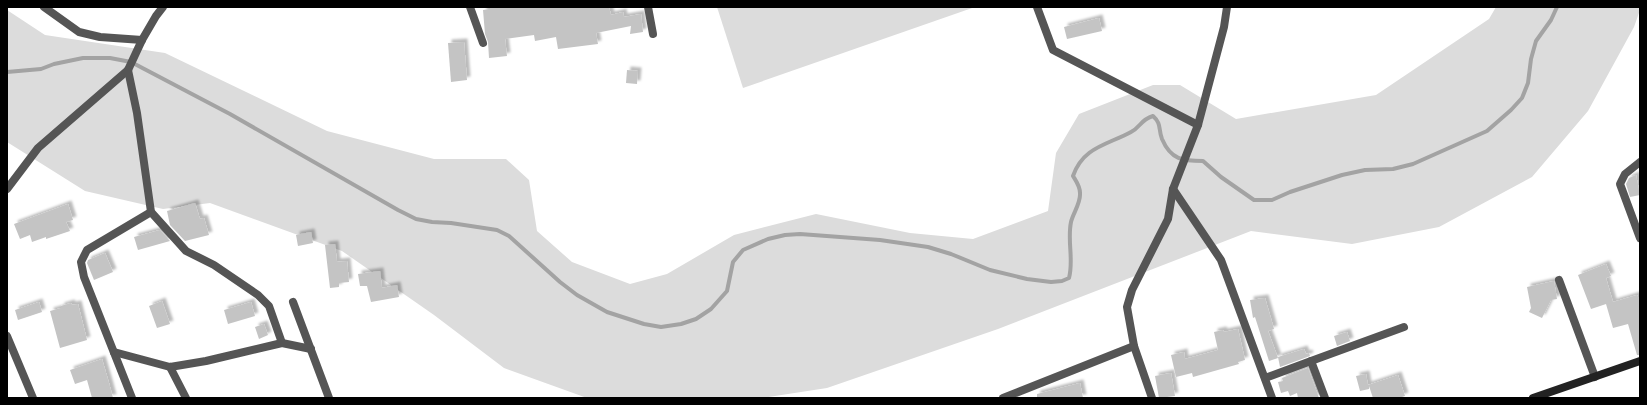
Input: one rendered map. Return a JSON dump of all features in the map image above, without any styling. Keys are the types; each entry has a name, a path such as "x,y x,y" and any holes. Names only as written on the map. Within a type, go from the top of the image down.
{"street":[{"path":"44,7 79,32 100,36 142,40"},
{"path":"8,187 38,148 128,70 142,40 163,7"},
{"path":"470,7 483,43"},
{"path":"648,7 653,34"},
{"path":"1037,7 1053,50 1198,125"},
{"path":"1152,398 1134,346 1127,307 1132,290 1168,219 1173,189 1198,125 1224,27 1227,7"},
{"path":"128,70 137,113 151,212 186,251 214,265 258,295 269,306 282,343"},
{"path":"1640,162 1625,174 1620,184 1640,238"},
{"path":"1173,189 1221,260 1272,398"},
{"path":"132,398 84,277 81,262 88,250 151,212"},
{"path":"1559,280 1595,377"},
{"path":"294,302 329,398"},
{"path":"1265,378 1404,327"},
{"path":"7,336 33,398"},
{"path":"114,352 170,367 206,361 282,343 311,349"},
{"path":"1003,398 1134,346"},
{"path":"1311,361 1325,398"},
{"path":"1533,398 1640,361"},
{"path":"170,367 186,398"}],"shaded area":[{"path":"717,7 975,7 743,88"},
{"path":"1496,7 1640,7 1640,10 1634,27 1588,111 1532,177 1439,227 1352,244 1251,231 998,329 827,388 762,398 587,398 504,368 434,315 342,251 210,203 163,209 85,191 7,142 7,10 45,35 165,53 327,131 434,159 506,159 529,180 537,231 572,262 630,284 667,274 734,235 816,214 910,233 973,239 1048,211 1056,153 1079,114 1153,85 1180,85 1236,119 1376,95 1489,19"}],"building":[{"path":"490,7 609,7 611,15 623,12 624,17 641,14 643,32 630,34 631,26 596,33 598,44 558,49 556,37 535,41 534,35 505,39 507,56 489,58 483,10 490,9"},
{"path":"1099,18 1102,31 1067,39 1064,27"},
{"path":"464,42 467,80 451,82 448,43"},
{"path":"627,70 638,71 637,84 626,83"},
{"path":"1636,175 1640,195 1630,197 1626,184 1629,178"},
{"path":"195,203 200,219 204,218 209,235 185,241 170,225 167,211"},
{"path":"68,204 73,220 66,222 70,231 32,242 30,235 20,239 14,224"},
{"path":"160,230 170,241 138,250 134,237"},
{"path":"311,232 313,243 298,246 296,235"},
{"path":"335,244 337,262 347,261 349,282 339,283 339,287 330,288 325,245"},
{"path":"105,253 113,272 94,280 87,263 88,260"},
{"path":"1606,264 1611,276 1606,278 1613,302 1637,295 1640,297 1640,355 1637,355 1628,324 1613,328 1606,304 1591,309 1578,275"},
{"path":"380,271 382,288 397,285 399,297 371,302 367,286 360,286 358,274"},
{"path":"1554,281 1557,299 1551,300 1542,318 1529,312 1531,308 1527,287"},
{"path":"1265,298 1274,329 1268,331 1278,358 1269,361 1255,317 1253,318 1250,300"},
{"path":"162,301 170,324 157,328 149,306"},
{"path":"39,302 42,312 18,320 15,310"},
{"path":"251,302 255,316 228,324 224,310"},
{"path":"71,303 72,305 78,304 87,340 60,348 50,311"},
{"path":"264,324 268,335 259,339 255,327"},
{"path":"1238,329 1245,360 1238,362 1239,364 1193,377 1192,373 1176,377 1171,355 1184,352 1185,359 1218,350 1214,332 1223,330 1224,332"},
{"path":"1347,332 1350,341 1337,346 1334,336"},
{"path":"1304,349 1306,354 1309,353 1310,356 1280,367 1278,357"},
{"path":"102,359 113,398 92,398 87,380 75,384 70,370"},
{"path":"1308,368 1319,398 1298,398 1297,393 1290,396 1288,391 1281,393 1278,382 1283,381 1282,378"},
{"path":"1171,373 1175,396 1159,398 1155,376"},
{"path":"1366,374 1368,385 1398,375 1405,396 1399,398 1373,398 1369,386 1369,389 1360,391 1356,376"},
{"path":"1080,383 1083,398 1037,398 1037,394"}],"waterway":[{"path":"7,72 41,69 54,64 83,58 110,58 131,62 230,114 416,219 497,230 509,236 560,282 577,295 607,312 644,324 661,327 681,324 696,319 711,309 727,291 733,262 743,250 768,239 785,235 800,234 880,240 928,247 951,254 990,270 1027,279 1051,282 1062,281 1069,278 1071,264 1070,229 1080,197 1080,190 1073,176 1077,166 1089,153 1131,132 1145,119 1153,116 1159,124 1162,139 1169,151 1178,158 1184,160 1203,161 1221,177 1254,200 1272,200 1290,192 1342,175 1365,170 1393,169 1413,164 1487,131 1511,110 1522,98 1528,83 1531,59 1536,41 1551,20 1557,7"}]}
